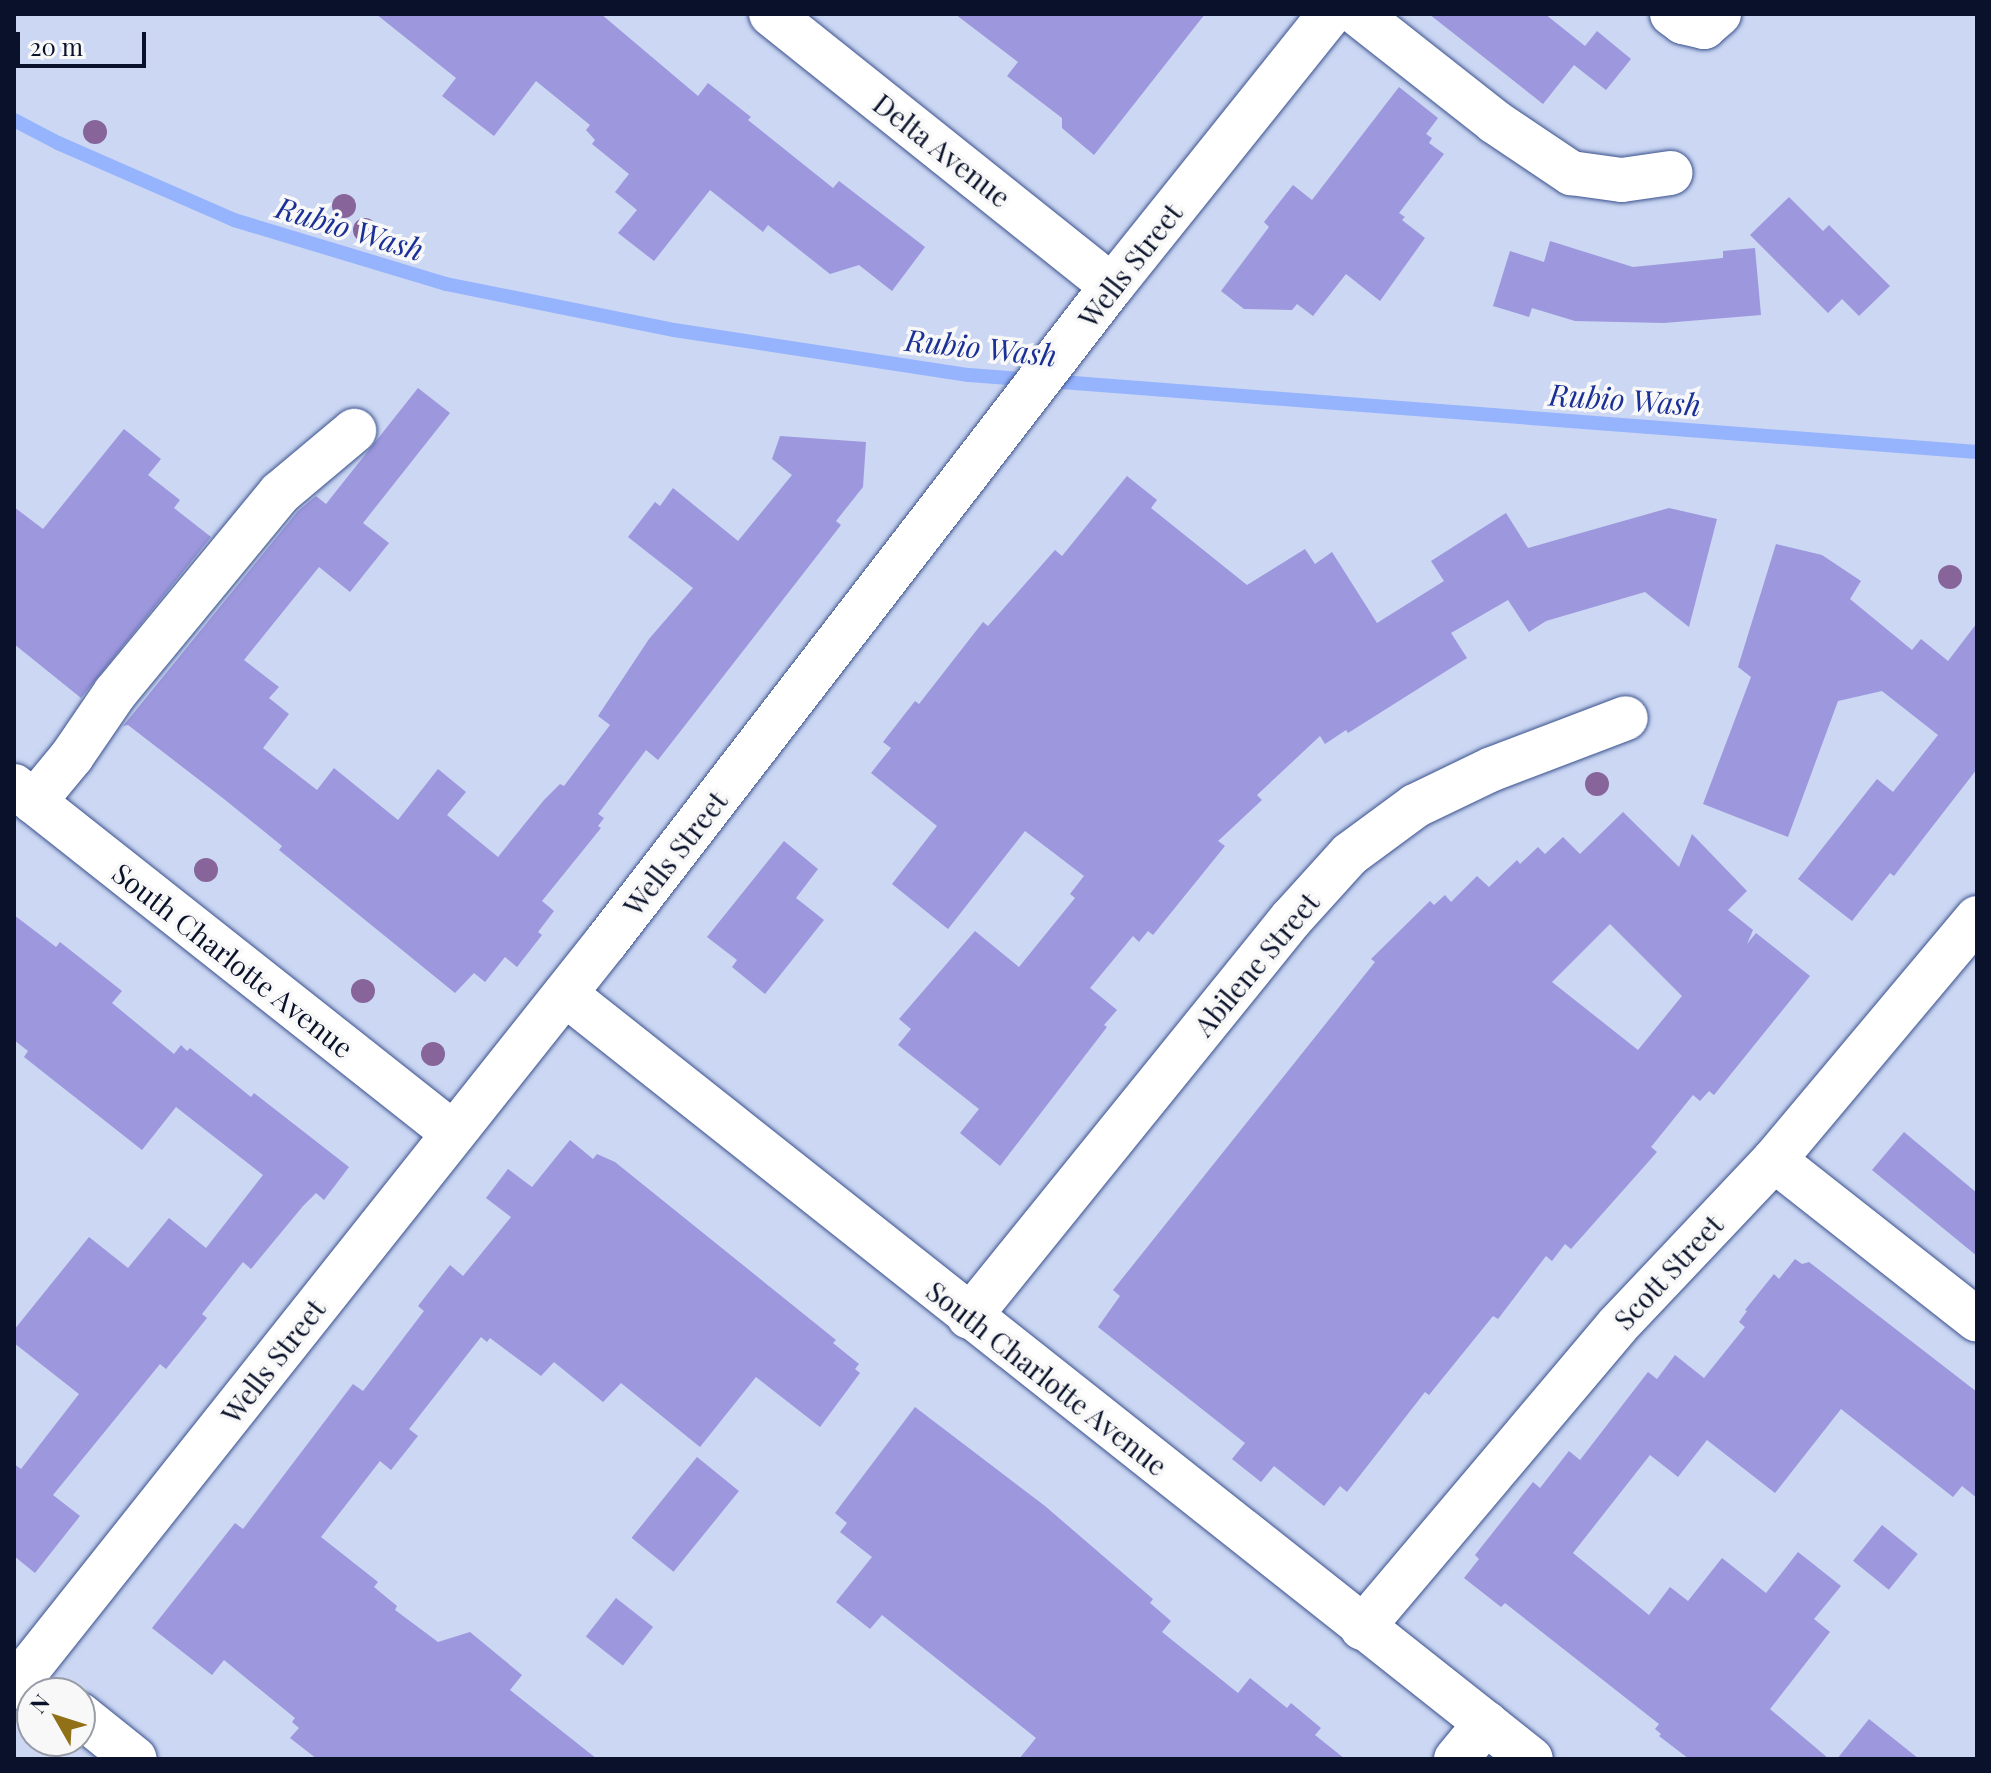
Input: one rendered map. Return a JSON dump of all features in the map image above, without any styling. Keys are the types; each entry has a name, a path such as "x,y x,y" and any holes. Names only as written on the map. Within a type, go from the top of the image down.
{"street":[{"name":"Delta Avenue","path":"771,14 1112,286"},
{"name":"Wells Street","path":"30,1677 453,1133 565,994 1112,286 1330,14"},
{"path":"1358,14 1495,122 1571,173 1622,180 1670,173"},
{"path":"1672,14 1683,22 1704,27 1719,14"},
{"path":"24,794 72,756 115,693 280,493 354,431"},
{"name":"Abilene Street","path":"969,1317 1291,919 1350,854 1415,806 1492,769 1626,718"},
{"name":"South Charlotte Avenue","path":"24,794 453,1133"},
{"name":"Scott Street","path":"1362,1628 1617,1326 1774,1160 1977,918"},
{"name":"South Charlotte Avenue","path":"565,994 969,1317 1531,1759"},
{"path":"1774,1160 1977,1320"},
{"path":"1456,1759 1486,1723"},
{"path":"96,1728 135,1759"}],"building":[{"path":"376,14 601,14 698,96 708,83 751,117 748,120 833,188 839,181 925,247 892,291 859,265 830,274 768,225 763,232 710,190 654,261 618,233 637,210 615,192 629,174 592,144 595,140 586,130 590,125 536,81 494,136 442,96 456,78"},
{"path":"955,14 1205,14 1094,155 1062,128 1062,118 1007,76 1018,62"},
{"path":"1429,14 1545,14 1585,46 1597,31 1631,59 1606,90 1574,65 1543,104"},
{"path":"1399,87 1438,118 1426,134 1432,138 1429,143 1444,154 1399,213 1405,217 1402,220 1425,238 1380,301 1346,274 1313,316 1297,304 1292,310 1244,309 1221,291 1269,227 1264,222 1293,185 1312,200"},
{"path":"1789,197 1823,231 1829,225 1890,286 1859,316 1842,299 1828,313 1750,235"},
{"path":"1550,241 1633,267 1723,258 1723,251 1755,248 1761,315 1664,323 1575,321 1532,308 1529,317 1493,306 1510,251 1544,262"},
{"path":"418,388 450,413 363,523 389,543 350,592 319,567 244,660 279,687 269,698 289,714 263,748 317,790 334,768 398,820 438,769 466,792 447,815 498,857 544,800 560,784 564,786 610,725 598,716 649,639 693,588 628,537 655,502 660,506 673,488 738,541 792,475 772,459 780,436 866,442 863,487 836,521 841,525 658,760 646,750 598,814 604,818 598,826 601,828 542,901 554,911 538,932 542,935 517,967 505,957 485,982 474,973 455,993 279,850 282,846 224,799 128,725 123,726 298,511 316,496 326,504"},
{"path":"124,429 161,459 148,475 180,500 174,508 211,537 81,698 14,644 14,507 43,529"},
{"path":"1127,476 1157,500 1151,508 1247,585 1305,549 1315,564 1332,552 1377,623 1444,581 1431,561 1506,513 1528,548 1669,508 1717,519 1689,627 1645,592 1546,621 1529,632 1508,600 1451,633 1467,658 1348,733 1346,730 1325,744 1320,736 1257,795 1262,800 1218,841 1225,846 1153,935 1148,931 1139,942 1133,936 1090,988 1117,1010 1000,1166 960,1133 979,1109 898,1045 911,1029 899,1019 975,931 1019,967 1075,898 1070,894 1084,876 1025,831 948,929 892,884 937,826 871,773 891,748 883,742 915,701 919,704 983,622 988,626 1055,550 1062,556"},
{"path":"1776,544 1822,555 1861,581 1850,599 1912,650 1921,639 1948,661 1977,623 1977,769 1894,876 1890,873 1852,921 1798,879 1877,779 1893,792 1938,735 1882,691 1838,701 1788,837 1703,804 1751,677 1738,667"},
{"path":"1623,812 1679,867 1692,834 1747,891 1728,910 1753,930 1747,944 1756,933 1810,976 1714,1095 1709,1091 1700,1101 1693,1095 1651,1147 1657,1152 1571,1249 1565,1244 1552,1261 1546,1256 1498,1319 1493,1316 1429,1395 1425,1392 1347,1492 1340,1486 1324,1506 1274,1466 1261,1482 1232,1459 1245,1443 1098,1327 1120,1296 1113,1290 1375,962 1371,959 1430,901 1434,905 1445,895 1451,902 1477,876 1489,887 1517,860 1520,864 1538,847 1545,854 1563,837 1580,854","holes":["1610,924 1682,996 1638,1050 1552,982"]},
{"path":"784,841 818,869 796,898 824,920 765,994 732,967 737,960 707,937"},
{"path":"14,915 56,947 60,942 122,991 112,1003 174,1054 181,1045 187,1051 190,1048 251,1097 254,1093 349,1167 324,1200 316,1193 303,1206 251,1269 243,1262 202,1314 207,1318 166,1369 160,1364 53,1495 80,1516 35,1573 14,1556 14,1464 21,1469 79,1394 14,1343 14,1330 89,1237 128,1268 169,1218 206,1248 263,1175 176,1107 142,1150 24,1057 28,1051 14,1040"},
{"path":"1904,1132 1977,1193 1977,1256 1872,1170"},
{"path":"570,1140 593,1159 597,1154 615,1162 836,1340 833,1343 859,1364 855,1369 860,1373 820,1427 756,1377 700,1447 621,1383 603,1402 554,1362 541,1376 490,1338 487,1342 481,1337 409,1429 418,1436 391,1470 380,1461 321,1537 378,1582 374,1587 397,1606 395,1610 438,1642 470,1632 522,1675 510,1690 597,1759 317,1759 290,1738 299,1728 292,1722 295,1718 224,1660 212,1675 152,1628 235,1523 243,1529 353,1384 363,1391 424,1311 418,1306 450,1265 463,1276 511,1217 486,1198 508,1169 532,1187"},
{"path":"1795,1259 1802,1264 1809,1262 1977,1392 1977,1498 1962,1486 1953,1497 1841,1409 1775,1493 1707,1440 1678,1477 1650,1455 1573,1553 1649,1615 1670,1587 1688,1601 1722,1558 1766,1593 1798,1552 1841,1586 1814,1619 1830,1632 1770,1709 1829,1759 1689,1759 1659,1736 1661,1734 1655,1729 1659,1724 1505,1603 1501,1607 1464,1578 1479,1559 1475,1555 1533,1482 1540,1488 1569,1451 1580,1460 1648,1372 1657,1379 1675,1355 1704,1378 1745,1327 1739,1322 1745,1310 1774,1274 1779,1279"},
{"path":"915,1407 1045,1506 1153,1599 1150,1603 1171,1621 1162,1632 1238,1693 1250,1678 1287,1708 1291,1703 1321,1728 1315,1735 1345,1759 1019,1759 1036,1738 882,1615 870,1629 836,1602 872,1557 840,1532 847,1523 835,1513"},
{"path":"697,1457 739,1491 674,1572 632,1538"},
{"path":"1882,1525 1918,1554 1889,1590 1853,1561"},
{"path":"616,1598 653,1627 623,1666 586,1637"},
{"path":"1869,1719 1919,1759 1837,1759"}],"waterway":[{"name":"Rubio Wash","path":"14,120 58,143 234,220 446,284 674,330 969,375 1977,452"}]}
